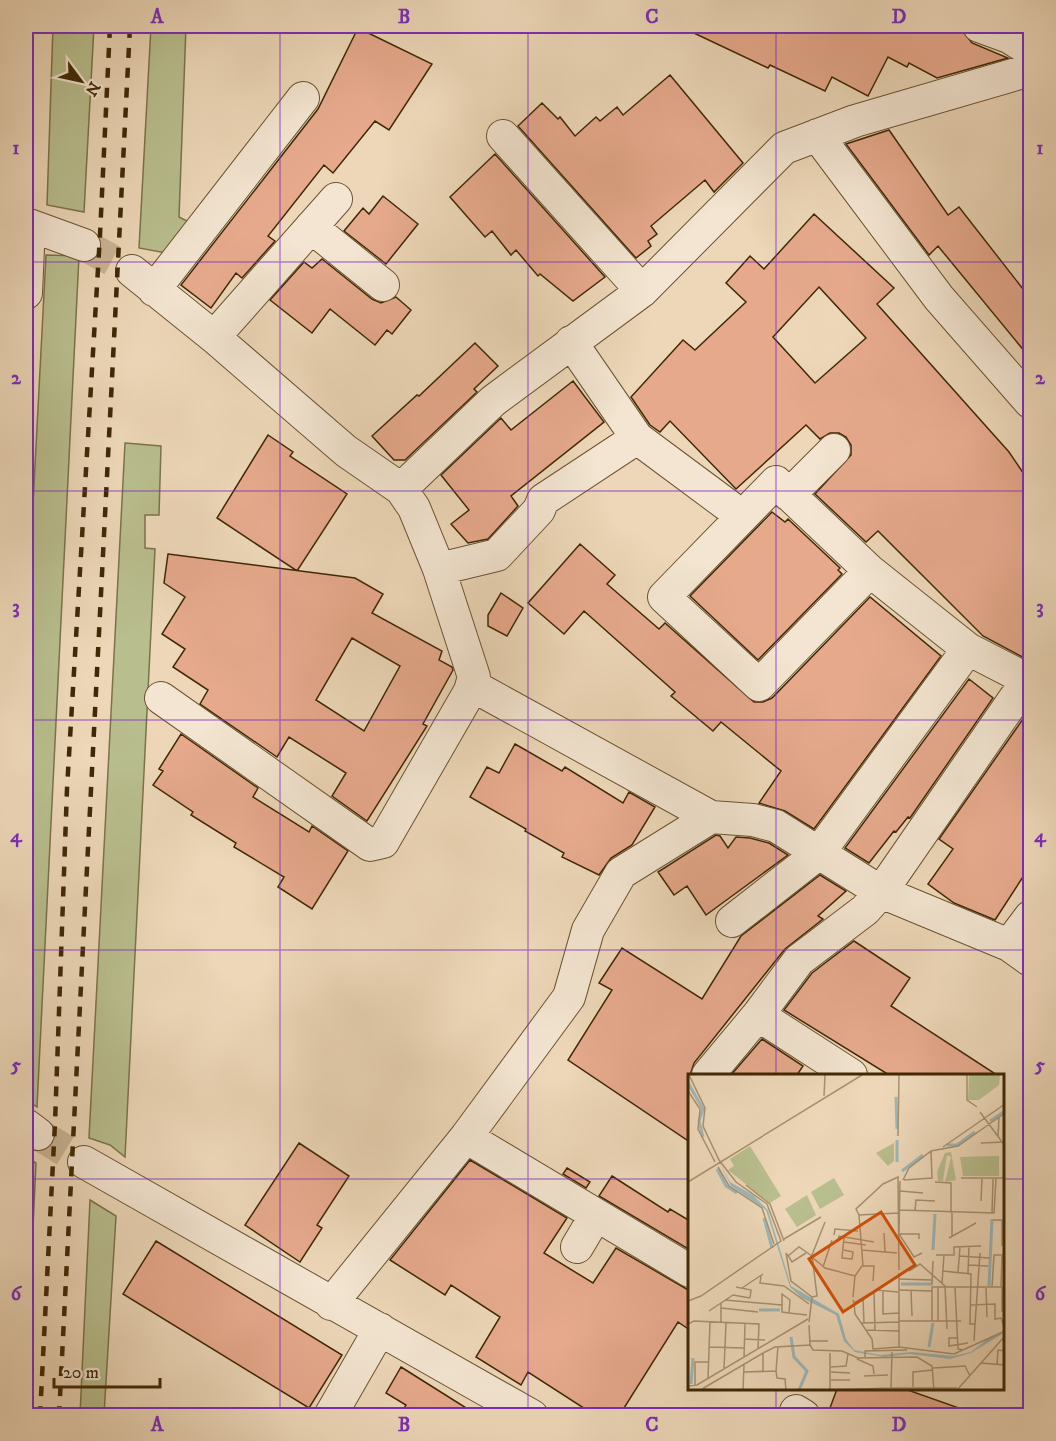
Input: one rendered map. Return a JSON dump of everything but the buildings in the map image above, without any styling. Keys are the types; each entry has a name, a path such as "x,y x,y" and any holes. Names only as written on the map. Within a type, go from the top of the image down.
{"street":[{"path":"979,26 1009,37 1030,50"},
{"path":"401,489 493,401 642,291 784,148 855,121 1030,70"},
{"path":"160,698 370,844 383,842 470,691 474,676 439,569 414,508 401,489 346,451 214,337 143,280 303,98"},
{"path":"817,135 939,298 1030,402"},
{"path":"503,136 642,291"},
{"path":"214,337 336,199"},
{"path":"26,293 27,224 84,245"},
{"path":"311,227 382,285"},
{"path":"571,342 637,438 742,516"},
{"path":"439,569 497,555 539,510 543,500 637,438"},
{"path":"789,495 834,450"},
{"path":"870,571 759,685 664,597 776,482 870,571 969,649 1030,681"},
{"path":"732,921 818,854 969,649"},
{"path":"709,1074 758,1015 799,960 865,910 881,892 1015,698 1030,688"},
{"path":"470,691 484,692 711,816 764,822 776,826 881,892 1020,952 1030,917"},
{"path":"331,1304 466,1137 569,997 588,930 621,873 711,816"},
{"path":"758,1015 849,1074"},
{"path":"466,1137 688,1271"},
{"path":"84,1162 532,1416"},
{"path":"577,1247 596,1215"},
{"path":"330,1416 380,1329"}],"green space":[{"path":"53,26 94,26 84,212 47,205"},
{"path":"151,26 186,26 179,217 191,223 171,254 139,248"},
{"path":"46,255 79,256 37,1107 26,1100 26,743 31,648 30,562"},
{"path":"125,443 161,446 159,515 145,515 145,548 155,549 125,1157 110,1145 89,1138"},
{"path":"26,1157 36,1163 26,1374"},
{"path":"90,1200 116,1216 104,1415 80,1415"}],"tunnel":[{"path":"84,245 132,271"},
{"path":"38,1134 84,1162"}],"railway":[{"path":"40,1416 55,1123 67,789 110,26"},
{"path":"59,1416 130,26"}]}
